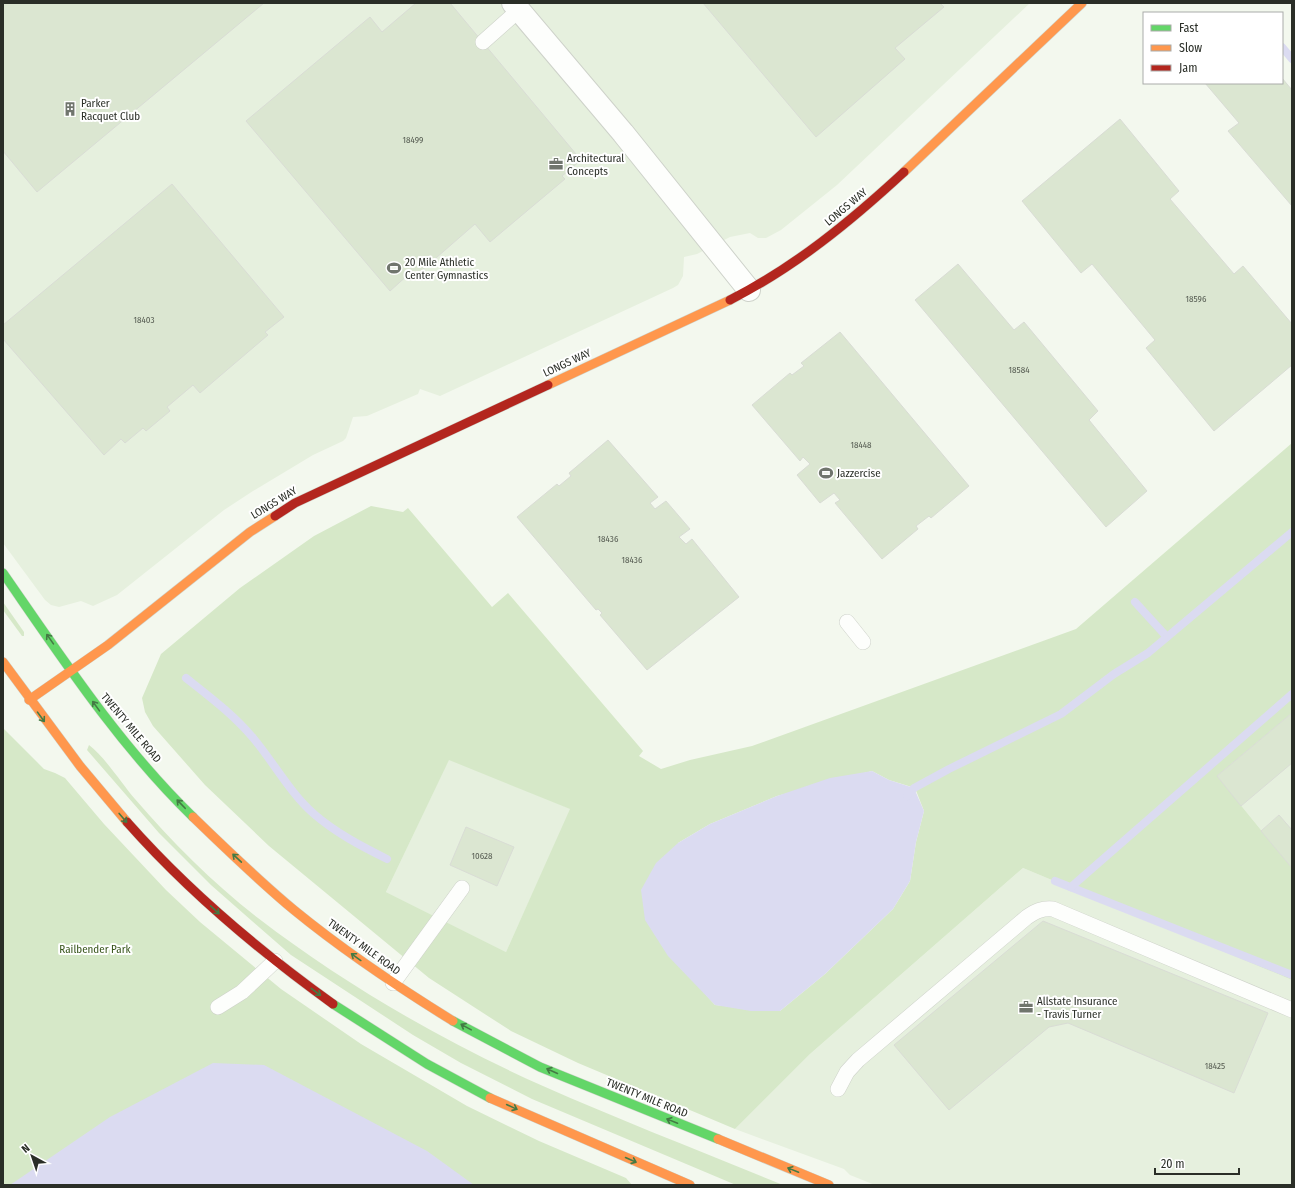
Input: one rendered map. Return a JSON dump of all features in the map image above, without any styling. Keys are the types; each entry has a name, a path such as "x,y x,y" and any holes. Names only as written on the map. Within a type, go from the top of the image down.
{"main road":[{"name":"LONGS WAY","path":"29,700 108,645 250,532 295,503 697,316 749,290 810,252 856,216 928,150 1082,3"},
{"name":"TWENTY MILE ROAD","path":"3,574 100,711 125,741 169,791 209,832 265,885 305,918 393,983 449,1018 525,1059 829,1185"},
{"path":"3,662 61,743 129,826 178,876 223,918 275,961 372,1031 476,1091 690,1185"}],"street":[{"path":"516,7 638,152 749,290"}],"lane":[{"path":"483,42 516,7"},
{"path":"847,622 863,642"},
{"path":"393,983 462,888"},
{"path":"838,1089 847,1072 858,1060 1027,917 1037,910 1045,908 1053,909 1292,1010"},
{"path":"218,1007 242,992 275,961"}],"shaded area":[{"path":"3,3 1030,3 837,185 781,230 766,238 758,238 750,233 730,237 697,254 684,257 683,276 678,285 673,288 440,396 420,389 418,394 367,416 353,417 346,438 343,441 313,455 224,510 117,595 93,606 81,601 59,607 51,605 45,600 3,543"},
{"path":"1292,713 1292,868 1217,776"},
{"path":"449,759 571,809 506,952 386,892"},
{"path":"1023,868 1292,980 1292,1185 875,1185 850,1175 844,1169 735,1129 810,1054"}],"green space":[{"path":"1292,443 1292,713 1217,776 1292,868 1292,980 1023,868 810,1054 735,1129 578,1063 511,1031 429,978 269,846 205,785 153,726 145,712 142,698 161,654 240,588 314,536 371,506 403,512 408,508 492,607 508,593 643,751 639,756 661,769 690,760 752,746 1076,629","holes":["449,760 570,809 506,952 386,892","872,771 889,780 915,788 924,811 916,842 910,881 893,909 825,974 780,1011 715,1005 706,995 678,843 710,824 777,796"]},
{"path":"3,602 24,632 24,636 22,636 3,610"},
{"name":"Railbender Park","path":"3,728 44,769 65,778 104,824 166,890 200,922 281,989 361,1044 467,1106 539,1141 626,1178 632,1185 3,1185"},
{"path":"89,745 101,756 135,799 164,831 225,891 291,942 360,989 432,1031 506,1069 603,1112 783,1185 736,1185 532,1099 461,1063 413,1035 291,955 211,885 159,833 87,750"}],"water":[{"path":"872,771 889,780 914,788 924,811 916,842 910,881 893,909 825,974 780,1011 751,1011 715,1005 668,956 645,920 641,890 656,863 678,843 710,824 777,796 830,778"},
{"path":"213,1063 264,1065 427,1151 474,1185 10,1185 110,1117"}],"building":[{"name":"Parker Racquet Club","path":"3,3 264,3 37,192 3,151"},
{"path":"416,3 450,3 581,160 562,176 565,179 490,242 475,224 413,278 409,274 390,291 246,121 370,17 382,32"},
{"path":"703,3 940,3 944,7 895,48 905,59 816,137"},
{"path":"1283,79 1292,90 1292,206 1228,131 1239,123 1206,84 1283,84"},
{"path":"1120,119 1179,191 1170,199 1234,274 1243,266 1292,324 1292,365 1214,431 1146,348 1155,340 1092,264 1081,273 1022,201"},
{"path":"172,184 284,317 265,332 268,335 200,393 193,385 167,407 170,411 146,431 143,428 125,443 121,439 104,455 3,339 3,325"},
{"path":"958,264 1014,330 1024,322 1098,411 1089,420 1147,491 1106,527 915,300"},
{"path":"840,332 969,486 931,518 929,516 916,526 918,529 882,559 835,503 840,500 834,493 820,503 797,475 810,464 803,457 800,461 752,405 790,373 792,375 804,366 801,363"},
{"path":"608,440 658,497 650,503 655,509 666,501 690,529 679,537 686,544 692,539 739,597 647,670 600,615 602,613 598,609 596,610 517,517 557,484 559,486 571,476 569,473"},
{"path":"1292,713 1292,763 1241,806 1217,776"},
{"path":"1279,815 1292,830 1292,868 1261,831"},
{"path":"466,827 514,847 497,886 450,865"},
{"path":"1043,921 1268,1013 1234,1093 1068,1023 1049,1027 949,1110 894,1045"}],"waterway":[{"path":"1283,48 1292,59"},
{"path":"907,796 914,788 949,769 1061,714 1114,674 1148,653 1292,532"},
{"path":"1135,602 1167,637"},
{"path":"186,678 222,707 246,730 305,806 322,821 340,833 387,859"},
{"path":"1071,887 1292,694"},
{"path":"1055,881 1292,975"}],"traffic: fast":[{"path":"3,573 92,700 116,731 140,760 193,817"},
{"path":"333,1004 427,1064 490,1098"},
{"path":"453,1021 540,1067 718,1139"}],"traffic: slow":[{"path":"904,172 1082,3"},
{"path":"548,385 730,300"},
{"path":"29,700 108,645 250,532 275,516"},
{"path":"3,662 80,766 127,822"},
{"path":"193,817 255,876 332,940 412,995 453,1021"},
{"path":"490,1098 690,1185"},
{"path":"718,1139 829,1185"}],"traffic: jam":[{"path":"730,300 777,273 822,242 864,208 904,172"},
{"path":"275,516 295,503 548,385"},
{"path":"127,822 174,872 225,919 305,984 333,1004"}],"place":[{"name":"Parker Racquet Club","path":"70,109"},
{"name":"Architectural Concepts","path":"556,164"},
{"name":"20 Mile Athletic Center Gymnastics","path":"394,268"},
{"name":"Jazzercise","path":"826,473"},
{"name":"Allstate Insurance - Travis Turner","path":"1026,1007"}]}
